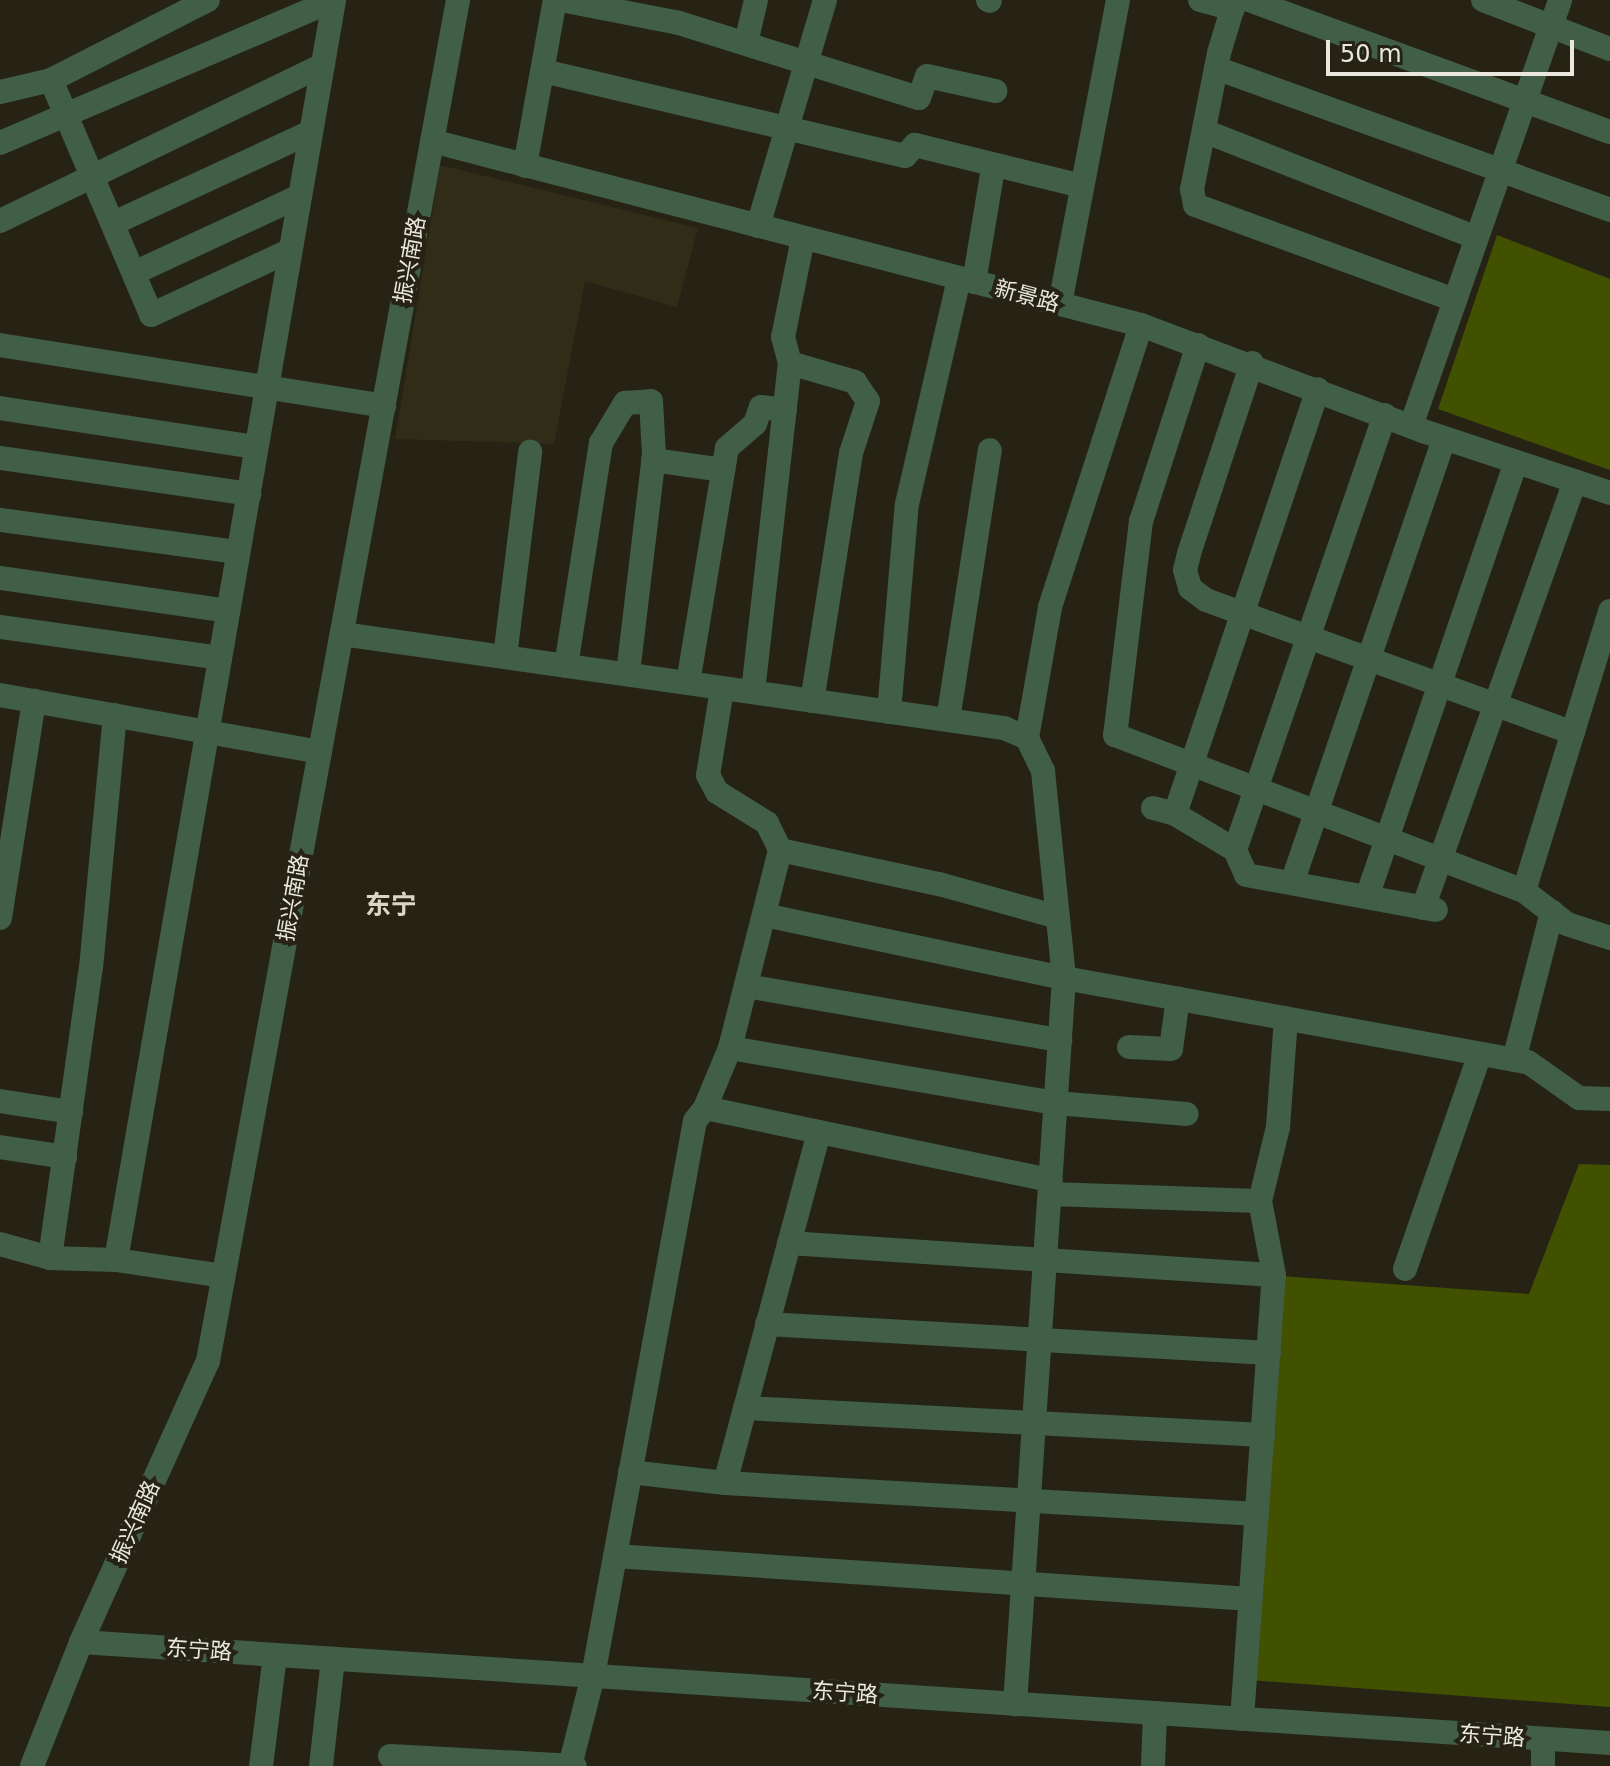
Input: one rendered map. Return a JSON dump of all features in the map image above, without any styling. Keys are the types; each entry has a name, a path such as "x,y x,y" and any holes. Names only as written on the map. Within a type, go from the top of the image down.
{"street":[{"path":"0,92 51,80 208,0"},
{"path":"116,1260 334,0"},
{"path":"0,143 334,0"},
{"name":"振兴南路","path":"32,1766 81,1642 208,1361 458,0"},
{"path":"525,166 558,0 679,23 919,98 927,76 995,91"},
{"path":"746,43 756,0"},
{"path":"758,226 825,0"},
{"path":"1060,304 1118,0"},
{"path":"1200,0 1239,3 1610,132"},
{"path":"1483,0 1610,49"},
{"path":"1411,426 1560,0"},
{"path":"1239,3 1216,68 1192,189 1195,205 1455,300"},
{"path":"0,221 323,65"},
{"path":"1216,68 1610,210"},
{"path":"543,71 905,156 915,145 993,168 1082,186"},
{"path":"51,80 151,315 291,250"},
{"path":"1204,131 1477,238"},
{"path":"114,223 311,132"},
{"name":"新景路","path":"432,141 1141,325 1252,363 1444,438 1610,493"},
{"path":"889,712 907,504 967,280 993,168"},
{"path":"134,273 300,196"},
{"path":"753,692 790,363 783,337 803,238"},
{"path":"1015,1704 1064,978 1043,771 1027,738 1050,607 1141,325"},
{"path":"0,345 267,384 384,406"},
{"path":"1198,345 1141,521 1115,735 1524,891 1567,924 1610,938"},
{"path":"790,363 855,382 868,401 851,453 812,701"},
{"path":"1252,363 1185,570 1195,592 1242,613 1573,733"},
{"path":"1318,389 1192,765 1164,811 1235,850 1246,875 1431,909 1441,859 1575,481"},
{"path":"566,666 601,443 625,403 651,401 653,460 628,674"},
{"path":"688,683 727,448 755,424 761,407 785,410"},
{"path":"0,408 256,447"},
{"path":"1235,850 1385,415"},
{"path":"1292,883 1444,438"},
{"path":"948,720 990,450"},
{"path":"505,657 530,452"},
{"path":"0,458 249,494"},
{"path":"653,460 723,470"},
{"path":"1367,897 1516,462"},
{"path":"0,520 238,552"},
{"path":"0,578 228,611"},
{"path":"1524,891 1609,619"},
{"path":"0,627 220,658"},
{"path":"342,634 1004,728 1027,738"},
{"path":"390,1756 572,1766 593,1676 695,1121 705,1108 730,1048 780,850 767,823 717,792 708,775 722,689"},
{"path":"0,695 320,752"},
{"path":"1,909 11,775 34,701"},
{"path":"50,1258 91,968 115,715"},
{"path":"780,850 939,884 1058,917"},
{"path":"1514,1060 1552,912"},
{"path":"764,915 1064,978 1528,1062 1579,1098 1610,1099"},
{"path":"746,986 1060,1040"},
{"path":"1129,1047 1171,1049 1178,998"},
{"path":"1242,1719 1274,1275 1260,1201 1278,1127 1286,1018"},
{"path":"730,1048 1056,1103 1187,1114"},
{"path":"1405,1269 1480,1054"},
{"path":"0,1101 71,1112"},
{"path":"705,1108 1050,1187 1260,1201"},
{"path":"725,1483 819,1132"},
{"path":"0,1147 65,1157"},
{"path":"789,1243 1274,1275"},
{"path":"0,1244 50,1258 116,1260 223,1276"},
{"path":"767,1324 1269,1353"},
{"path":"745,1408 1263,1435"},
{"path":"630,1472 725,1483 1257,1514"},
{"path":"615,1556 1251,1599"},
{"name":"东宁路","path":"81,1642 1610,1743"},
{"path":"261,1766 275,1655"},
{"path":"321,1766 333,1659"},
{"path":"1153,1766 1155,1713"},
{"path":"1543,1739 1543,1766"}],"shaded area":[{"path":"440,165 698,228 677,307 585,281 554,444 395,439"}],"green space":[{"path":"1497,235 1610,279 1610,470 1438,409"},
{"path":"1579,1164 1610,1165 1610,1707 1250,1680 1280,1276 1529,1294"}],"district":[{"name":"东宁","path":"391,906"}]}
